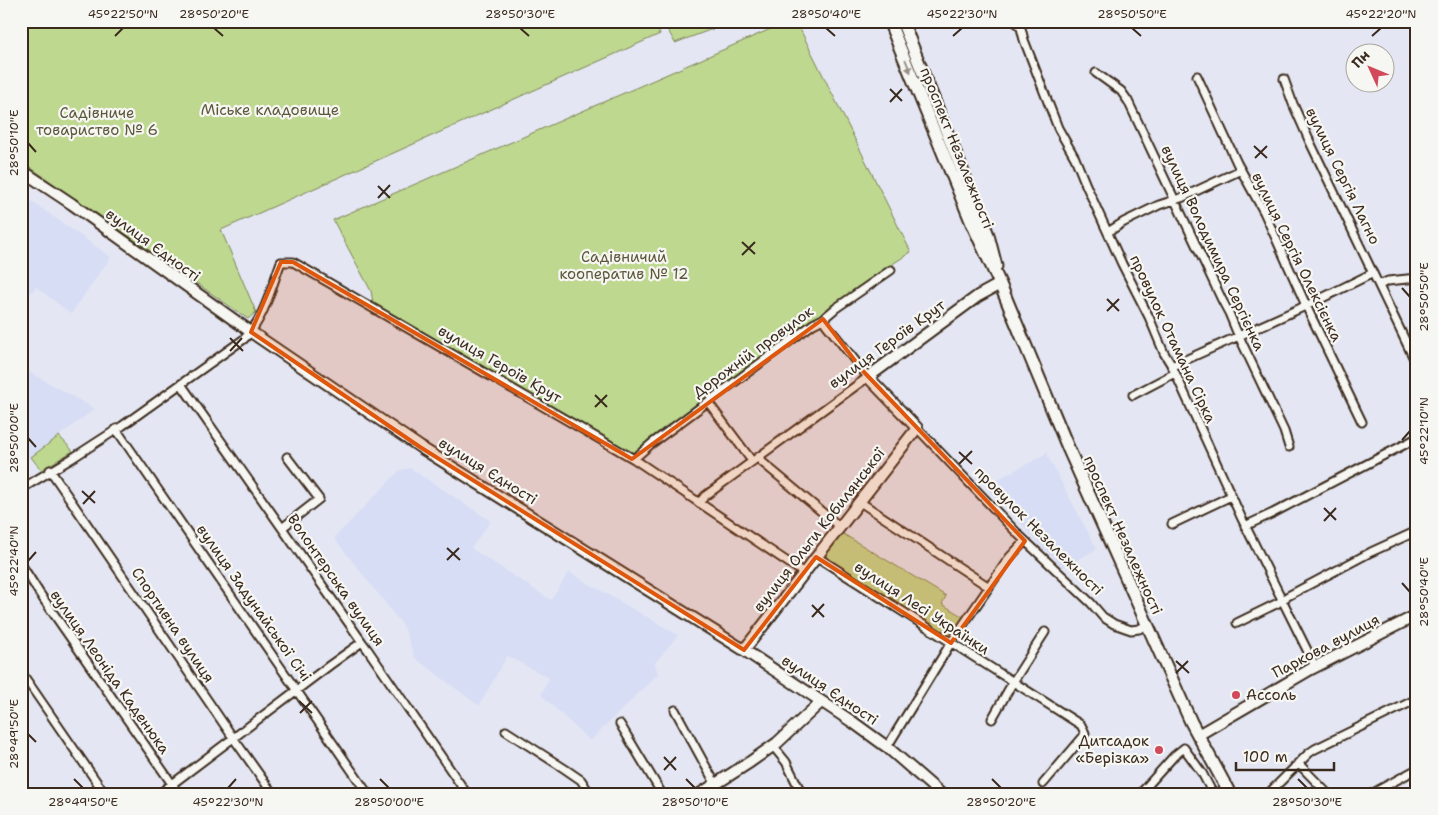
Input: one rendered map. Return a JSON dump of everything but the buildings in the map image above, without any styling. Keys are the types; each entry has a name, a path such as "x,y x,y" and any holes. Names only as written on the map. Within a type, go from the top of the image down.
{"main road":[{"name":"проспект Незалежності","path":"889,21 978,223 992,250 1000,284 1069,450 1147,625 1198,735 1228,793"},
{"name":"проспект Незалежності","path":"902,21 978,223"},
{"name":"вулиця Єдності","path":"21,170 69,202 161,270 420,447 744,650 887,746 941,794"},
{"name":"вулиця Героїв Крут","path":"868,377 978,296 1000,284"},
{"name":"провулок Незалежності","path":"868,377 917,428"},
{"name":"вулиця Ольги Кобилянської","path":"744,650 917,428"},
{"name":"Паркова вулиця","path":"1198,735 1315,666 1417,615"},
{"path":"700,794 718,789 773,746 821,702"}],"street":[{"name":"провулок Отамана Сірка","path":"1015,21 1021,28 1058,128 1075,158 1245,526 1315,666"},
{"name":"вулиця Володимира Сергієнка","path":"1096,73 1125,96 1229,313 1276,414 1289,447"},
{"name":"вулиця Сергія Олексієнка","path":"1197,76 1241,170 1264,212 1305,305 1362,422"},
{"name":"вулиця Сергія Лагно","path":"1284,79 1309,140 1417,365"},
{"path":"1108,232 1148,210 1241,170"},
{"name":"вулиця Героїв Крут","path":"251,332 259,321 281,262 293,262 634,459 804,573"},
{"name":"Дорожній провулок","path":"634,459 651,444 813,324 823,319 891,270"},
{"path":"1133,395 1174,370 1239,336 1373,273"},
{"path":"1379,285 1388,281 1417,278"},
{"name":"провулок Незалежності","path":"823,319 868,377"},
{"path":"21,489 116,429 244,339 251,332"},
{"name":"вулиця Героїв Крут","path":"699,503 705,496 868,377"},
{"name":"Волонтерська вулиця","path":"181,384 467,794"},
{"path":"708,402 755,459 762,462 840,527"},
{"name":"провулок Незалежності","path":"917,428 1024,541 1108,621 1131,630 1147,625"},
{"name":"вулиця Задунайської Січі","path":"116,429 368,794"},
{"path":"1245,526 1417,438"},
{"path":"282,528 319,500 287,457"},
{"name":"Спортивна вулиця","path":"50,470 273,794"},
{"path":"1172,524 1232,496"},
{"path":"860,502 989,587"},
{"path":"1237,623 1337,569 1417,531"},
{"path":"887,746 951,643 1009,558 1024,541"},
{"name":"вулиця Лесі Українки","path":"817,557 1081,726 1085,733 1083,737 1043,784"},
{"name":"вулиця Леоніда Каденюка","path":"21,564 178,794"},
{"path":"992,719 1045,632"},
{"path":"159,794 362,642"},
{"path":"21,672 105,794"},
{"path":"1268,794 1298,763 1315,749 1417,698"},
{"path":"675,710 718,789"},
{"path":"620,724 662,794"},
{"path":"506,731 581,780 590,794"},
{"path":"773,746 786,762 802,794"},
{"path":"1140,794 1174,756 1184,748 1216,794"},
{"path":"1298,763 1328,794"},
{"path":"1371,794 1417,769"}],"highlighted area":[{"path":"281,262 293,262 632,459 823,319 863,371 1025,541 951,643 816,557 744,650 420,447 251,332"}],"shaded area":[{"path":"21,194 111,257 71,314 36,287 21,304"},
{"path":"21,367 95,409 21,464"},
{"path":"1048,453 1048,457 1097,549 1063,568 986,488 994,481"},
{"path":"410,468 491,521 471,548 551,600 569,572 678,635 655,663 658,674 590,741 541,695 549,678 507,656 479,706 415,658 404,627 334,538 400,470"}],"green space":[{"name":"Міське кладовище","path":"21,21 653,21 660,34 221,230 256,312 248,319 21,161"},
{"path":"663,21 734,21 675,43"},
{"name":"Садівничий кооператив № 12","path":"789,21 796,21 911,252 656,439 634,452 629,451 373,303 371,291 333,220"},
{"path":"59,436 73,451 41,470 31,457"},
{"path":"840,532 946,596 942,604 965,618 952,635 946,636 822,559 821,555"}],"place":[{"name":"Ассоль","path":"1236,695"},
{"name":"Дитсадок «Берізка»","path":"1159,750"}],"park label":[{"name":"Садівниче товариство № 6","path":"97,122"}]}
